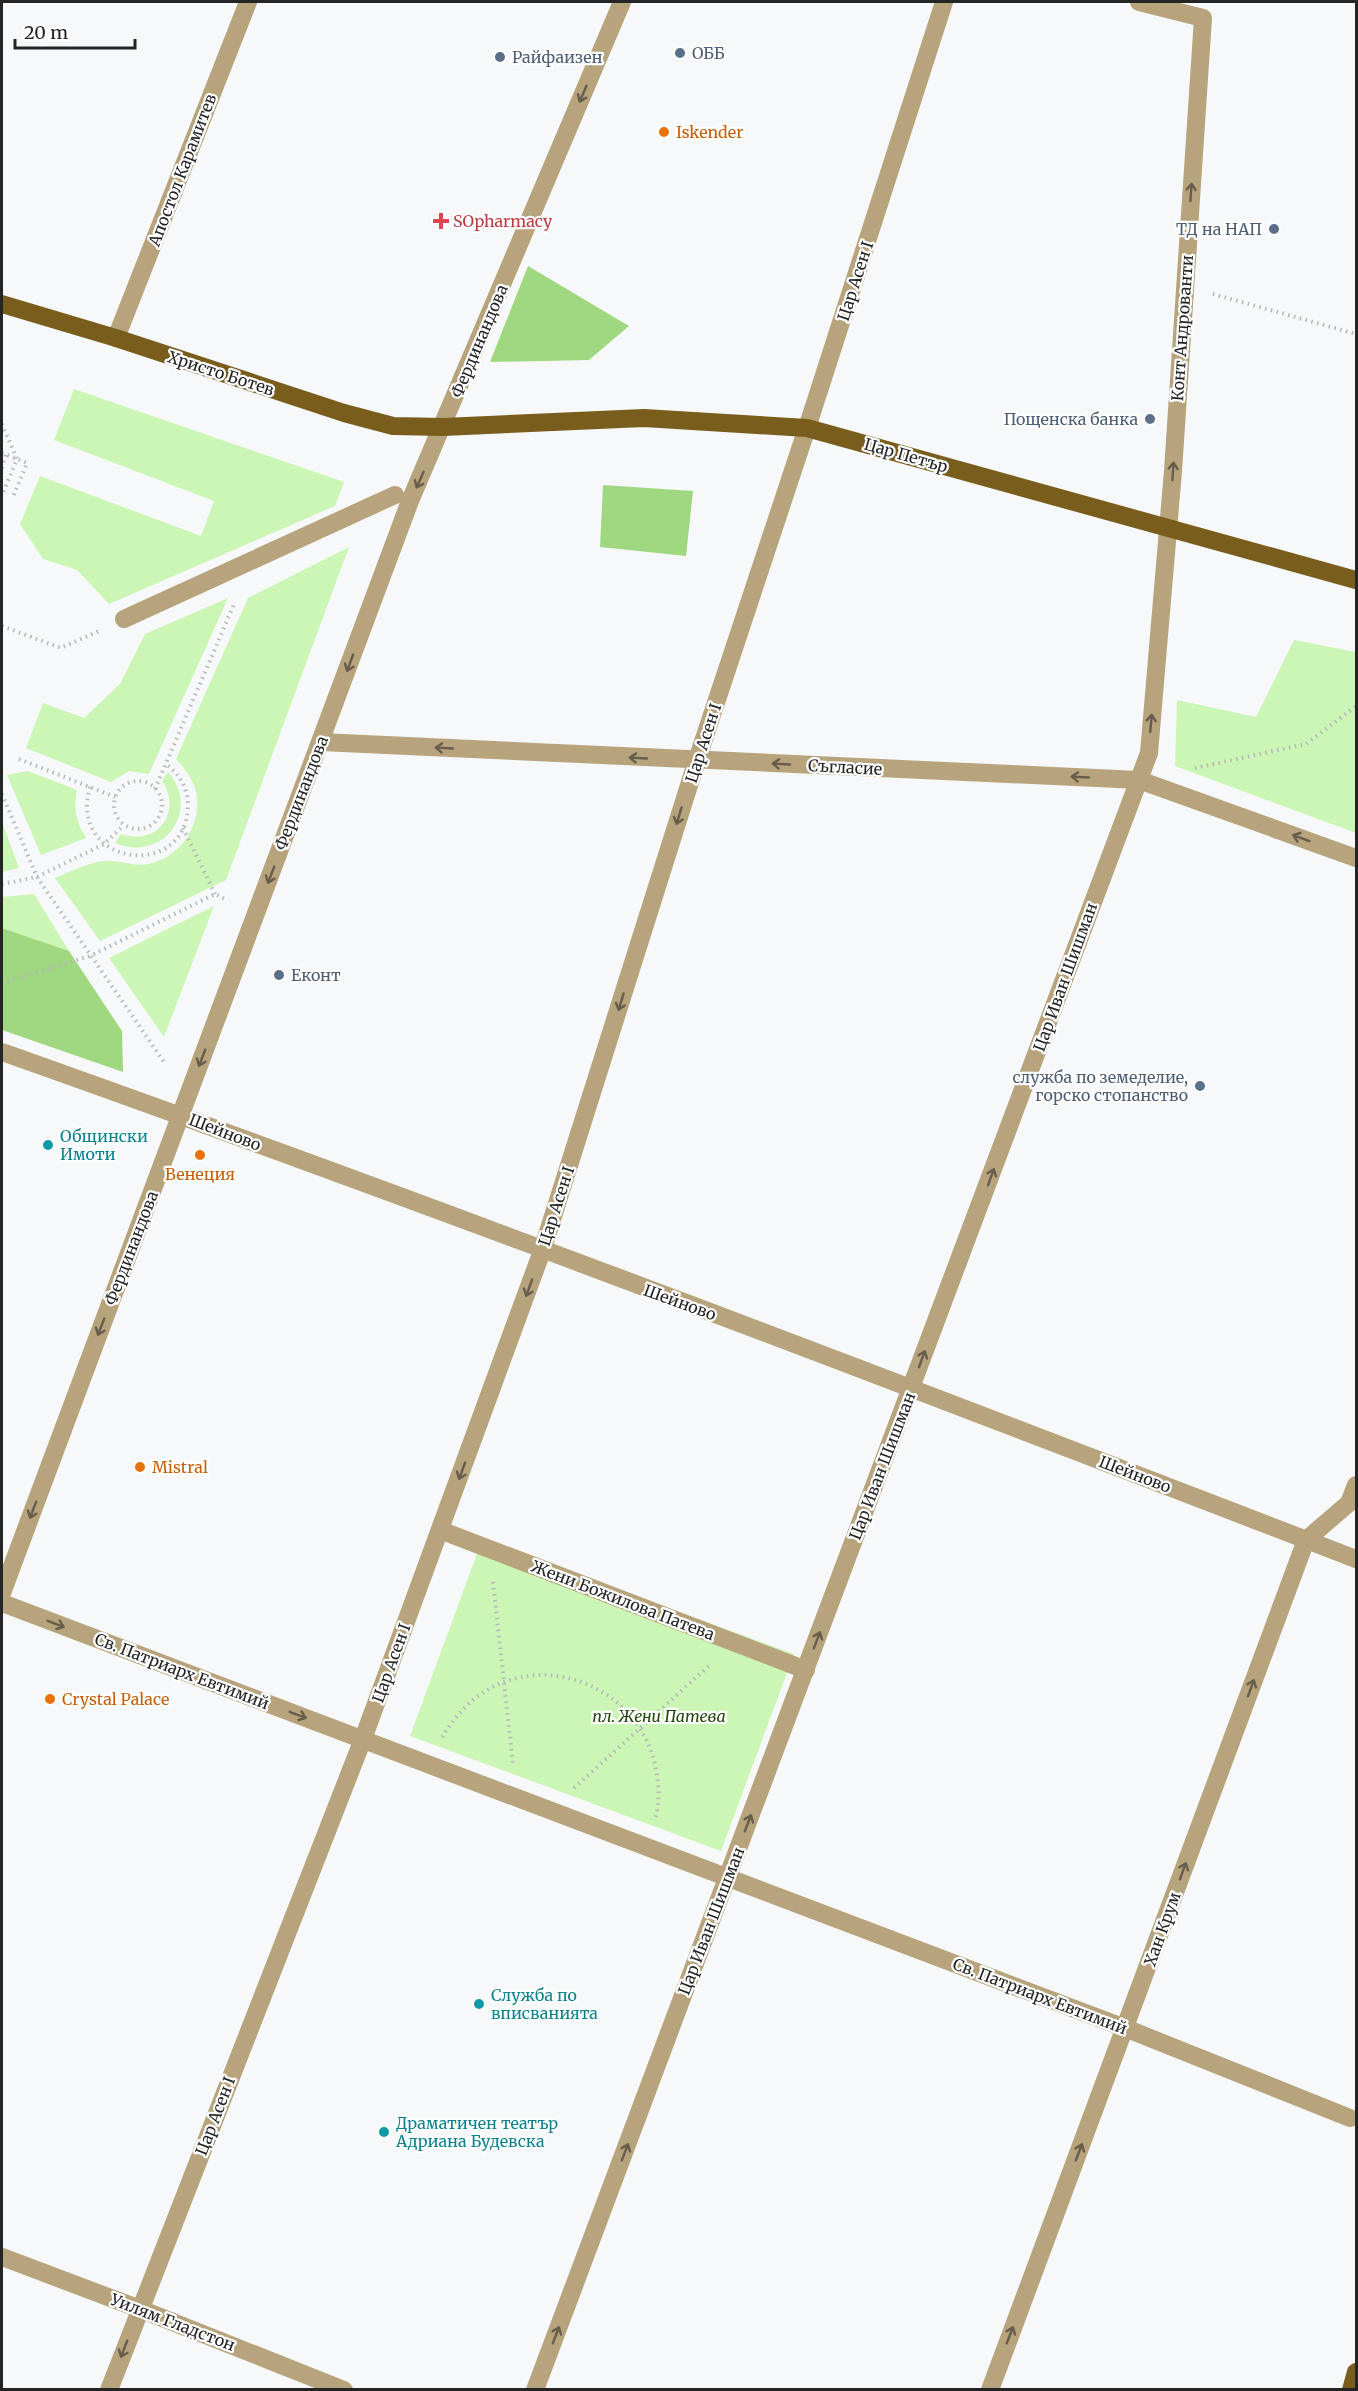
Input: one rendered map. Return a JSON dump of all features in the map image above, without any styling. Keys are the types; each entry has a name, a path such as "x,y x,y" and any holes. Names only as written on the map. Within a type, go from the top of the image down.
{"main road":[{"name":"Христо Ботев","path":"2,304 116,338 344,413 393,426 443,427"},
{"name":"Цар Петър","path":"443,427 644,418 807,428 1356,580"},
{"path":"1351,2390 1356,2372"}],"street":[{"name":"Апостол Карамитев","path":"116,338 248,2"},
{"name":"Фердинандова","path":"2,1593 410,501 622,2"},
{"name":"Цар Асен I","path":"109,2390 363,1739 542,1251 697,760 944,2"},
{"name":"Конт Андрованти","path":"1139,2 1203,18 1168,529"},
{"path":"124,619 395,495"},
{"name":"Цар Иван Шишман","path":"535,2390 1149,753 1168,529"},
{"name":"Съгласие","path":"321,742 1139,780 1356,858"},
{"name":"Шейново","path":"2,1052 181,1115 911,1388 1356,1559"},
{"name":"Хан Крум","path":"990,2390 1306,1540 1349,1503 1356,1485"},
{"name":"Жени Божилова Патева","path":"440,1530 806,1670"},
{"name":"Св. Патриарх Евтимий","path":"2,1603 1125,2028 1350,2118"},
{"name":"Уилям Гладстон","path":"2,2258 140,2309 345,2390"}],"path":[{"path":"1184,286 1356,334"},
{"path":"2,424 17,459 3,493"},
{"path":"2,468 4,454 27,463 13,497"},
{"path":"155,789 253,560"},
{"path":"2,626 61,648 124,619"},
{"path":"1195,768 1306,744 1356,706"},
{"path":"19,759 115,797"},
{"path":"90,787 88,818 92,828 104,844 129,856 156,853 172,843 183,828 188,810 186,791 178,775 165,763"},
{"path":"140,781 155,789 162,804 157,820 143,829 135,829 124,825 115,815 115,797 125,785 140,781"},
{"path":"2,794 37,877 164,1062"},
{"path":"2,884 37,877 104,844 124,825"},
{"path":"183,828 215,894 225,898"},
{"path":"2,983 90,956 215,894"},
{"path":"490,1549 517,1798"},
{"path":"549,1810 735,1643"},
{"path":"431,1766 442,1738 458,1714 478,1695 504,1683 529,1676 555,1676 580,1681 604,1691 624,1707 641,1728 653,1754 659,1783 657,1812 645,1847"}],"green space":[{"path":"528,266 629,326 589,360 490,362"},
{"path":"74,389 344,482 335,506 109,604 77,570 43,559 20,524 40,476 201,536 214,501 54,440"},
{"path":"603,485 693,491 686,556 600,547"},
{"path":"349,547 226,880 100,941 55,878 103,861 149,864 161,860 181,845 189,835 194,823 197,798 192,781 176,759 248,598"},
{"path":"228,598 149,774 129,771 111,782 26,748 43,703 84,718 120,684 145,634"},
{"path":"1294,640 1356,652 1356,833 1175,766 1177,700 1256,717"},
{"path":"28,771 77,790 76,815 86,838 41,855 7,775"},
{"path":"168,772 177,787 181,802 179,817 172,830 162,840 148,846 132,847 115,843 121,834 134,837 146,836 163,824 170,804 162,781"},
{"path":"2,822 19,868 2,872"},
{"path":"34,894 69,951 2,928 2,897"},
{"path":"214,906 164,1037 109,958"},
{"path":"2,928 69,951 122,1031 123,1072 2,1030"},
{"name":"пл. Жени Патева","path":"482,1540 794,1654 721,1851 410,1736"}],"place":[{"name":"ОББ","path":"680,53"},
{"name":"Райфаизен","path":"500,57"},
{"name":"Iskender","path":"664,132"},
{"name":"SOpharmacy","path":"441,221"},
{"name":"ТД на НАП","path":"1274,229"},
{"name":"Пощенска банка","path":"1150,419"},
{"name":"Еконт","path":"279,975"},
{"name":"служба по земеделие, горско стопанство","path":"1200,1086"},
{"name":"Общински Имоти","path":"48,1145"},
{"name":"Венеция","path":"200,1155"},
{"name":"Mistral","path":"140,1467"},
{"name":"Crystal Palace","path":"50,1699"},
{"name":"Служба по вписванията","path":"479,2004"},
{"name":"Драматичен театър Адриана Будевска","path":"384,2132"}]}
